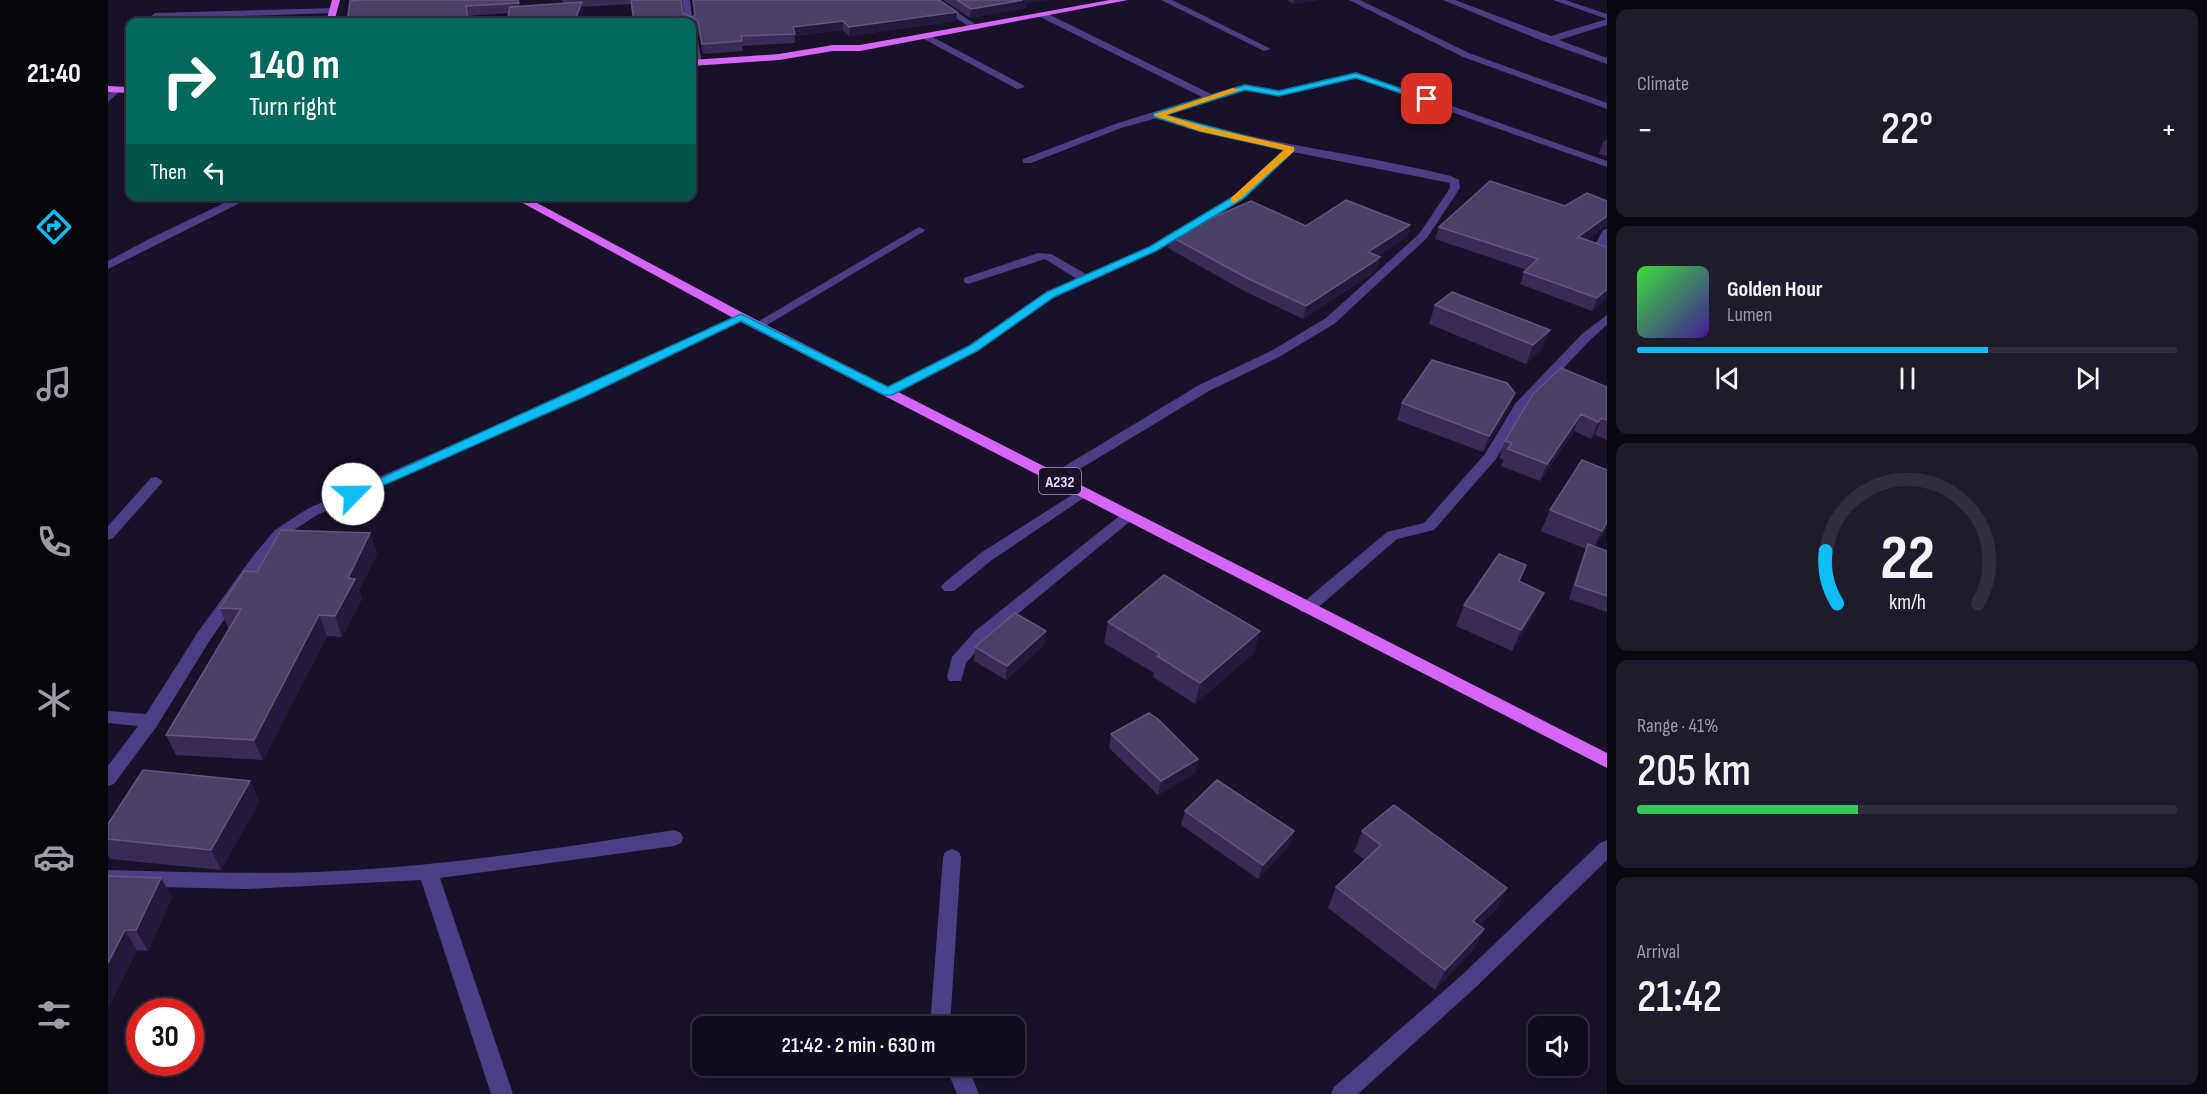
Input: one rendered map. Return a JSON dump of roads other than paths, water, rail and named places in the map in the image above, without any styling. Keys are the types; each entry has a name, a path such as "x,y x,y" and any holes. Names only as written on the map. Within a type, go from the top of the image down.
{"main road":[{"path":"331,18 336,0"},
{"path":"696,62 779,57 832,48 860,48 1124,0"},
{"name":"A232","path":"524,201 758,326 1607,761"}],"street":[{"path":"686,0 689,18"},
{"path":"933,0 977,28"},
{"path":"1165,0 1267,49"},
{"path":"1353,0 1466,55 1607,106"},
{"path":"1447,0 1607,61"},
{"path":"1557,0 1607,17"},
{"path":"155,16 333,10"},
{"path":"1043,15 1209,96"},
{"path":"1548,40 1607,22"},
{"path":"925,36 1020,87"},
{"path":"1027,161 1118,126 1209,96 1245,87 1279,93 1356,75 1607,164"},
{"path":"108,99 112,89"},
{"path":"1055,478 1204,388 1275,354 1330,321 1423,236 1455,188 1455,182 1447,178 1291,149 1203,129 1157,115"},
{"path":"888,392 973,348 1050,295 1153,249 1239,197 1291,149"},
{"path":"108,266 153,241 238,201"},
{"path":"758,326 919,230"},
{"path":"1607,232 1602,243 1607,248"},
{"path":"968,280 1038,256 1047,256 1086,279"},
{"path":"108,779 151,721 204,636 280,533 312,512 571,398 741,317"},
{"path":"1307,608 1392,535 1429,527 1491,456 1520,407 1586,337 1607,319"},
{"path":"108,535 156,481"},
{"path":"949,587 987,556 1083,492"},
{"path":"955,677 958,661 981,635 1128,516"},
{"path":"108,717 151,721"},
{"path":"108,878 267,882 428,872 520,863 674,838"},
{"path":"1342,1094 1469,981 1607,848"},
{"path":"941,1016 952,857"},
{"path":"428,872 502,1094"},
{"path":"961,1076 968,1094"}]}
